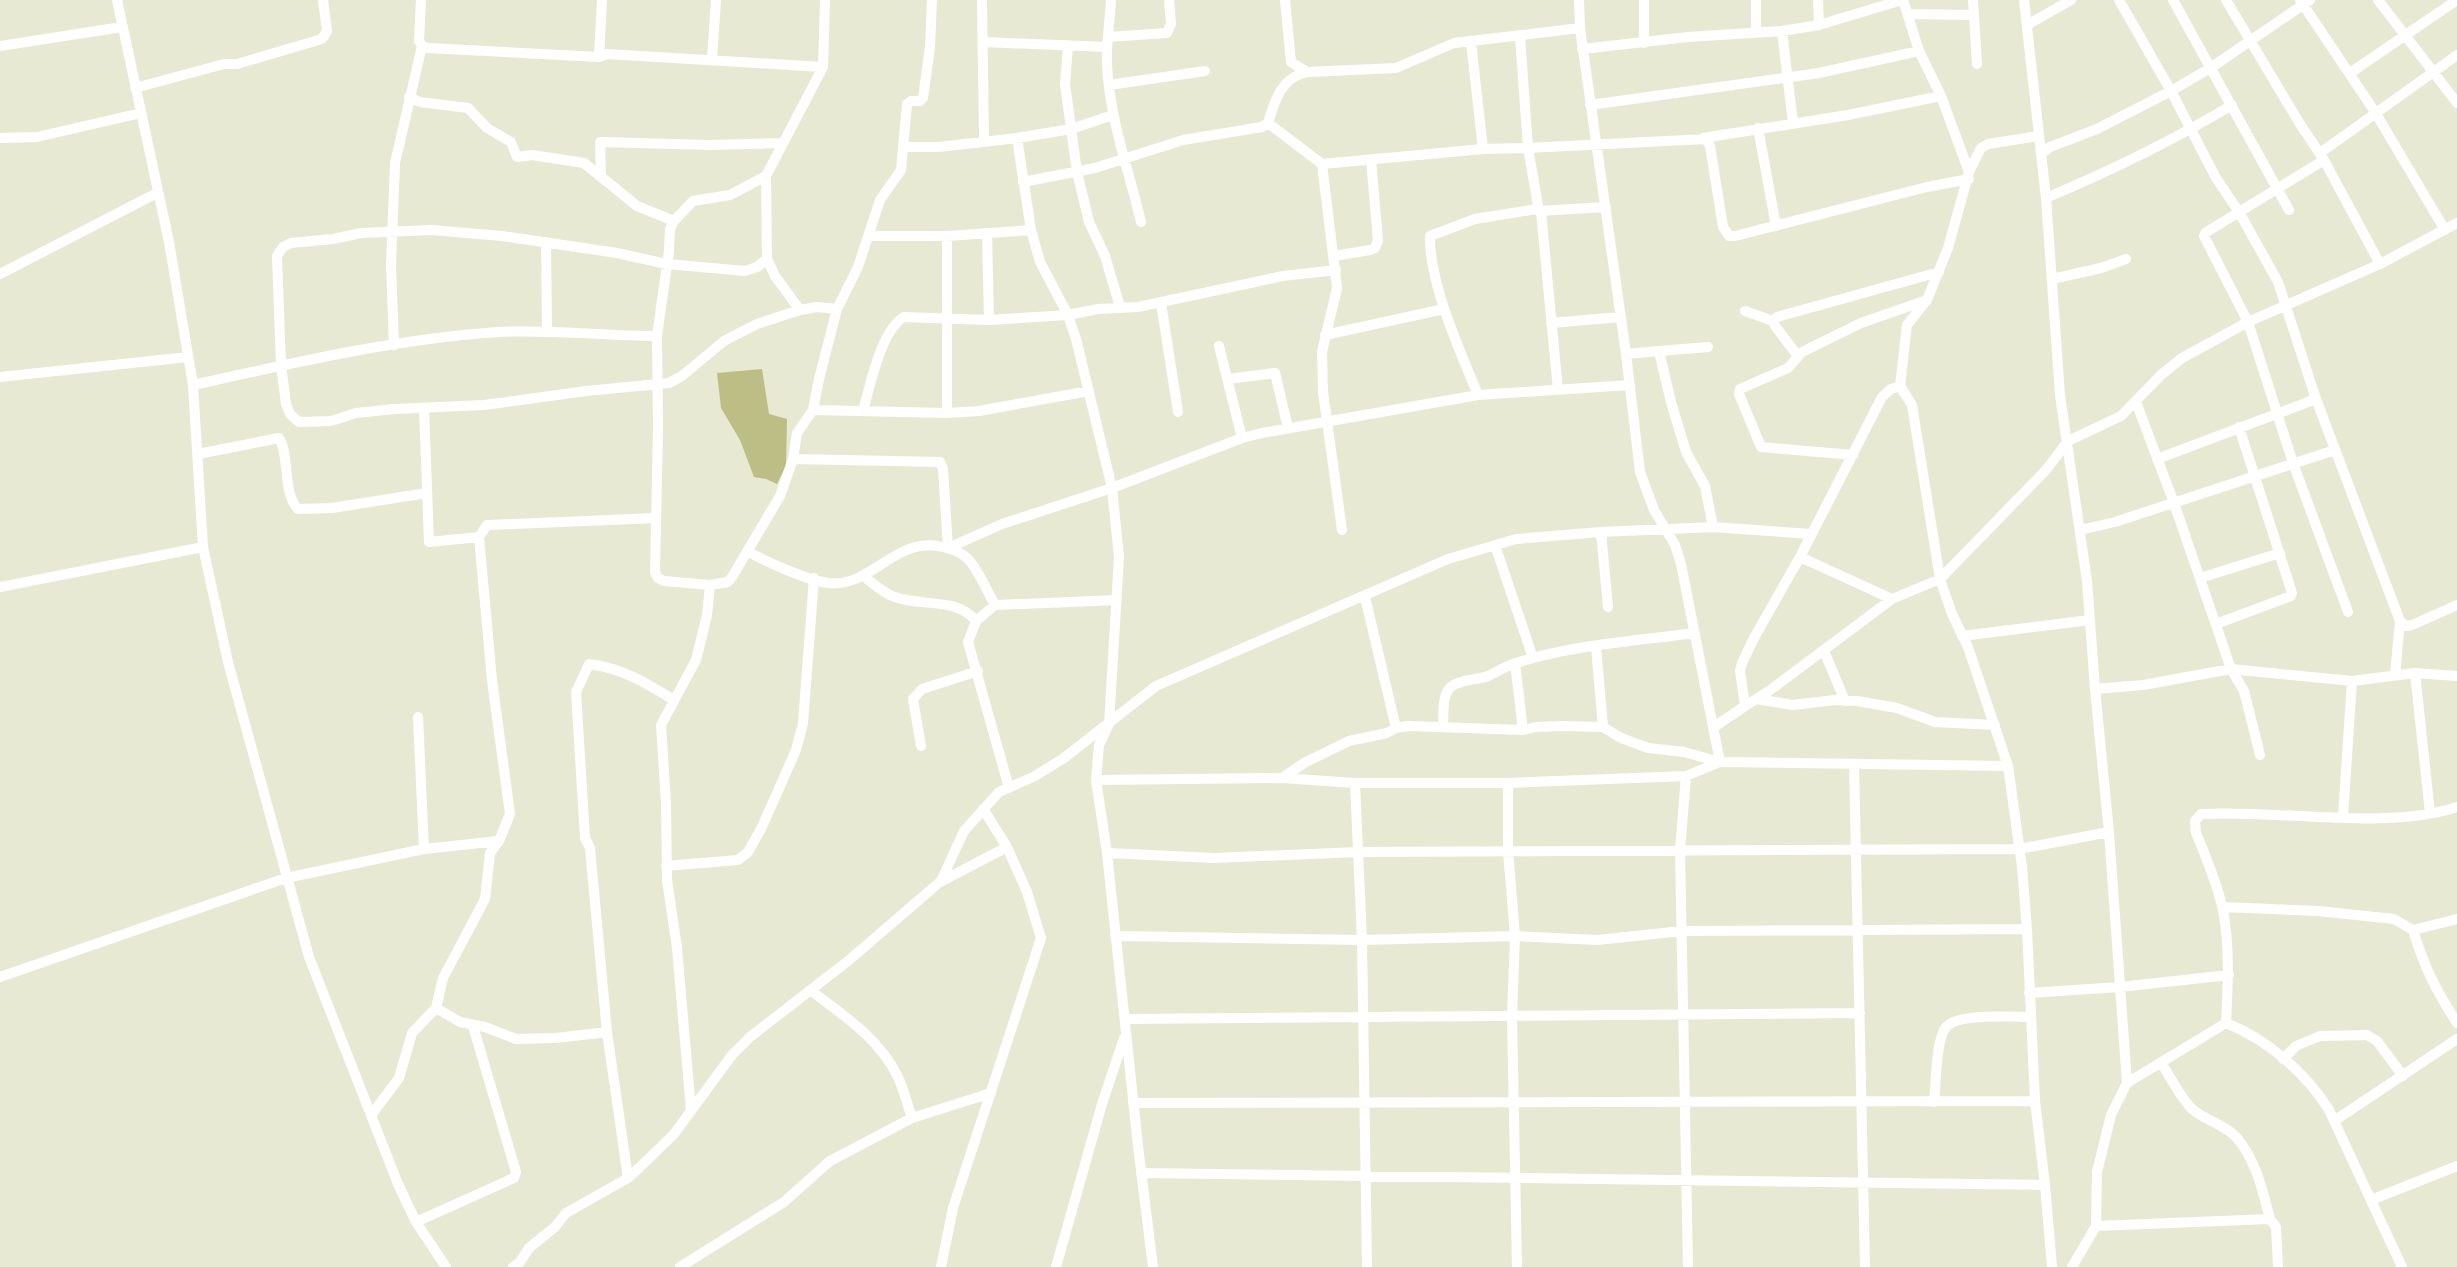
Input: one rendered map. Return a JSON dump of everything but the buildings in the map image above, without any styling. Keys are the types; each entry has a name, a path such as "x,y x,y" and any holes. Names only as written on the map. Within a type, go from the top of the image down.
{"street":[{"path":"117,0 169,242 193,385 203,547 228,662 309,957 398,1184 416,1222 446,1267"},
{"path":"135,88 225,64 237,64 322,38 327,31 323,0"},
{"path":"394,345 392,233 395,163 422,46 419,41 421,0"},
{"path":"599,57 602,0"},
{"path":"712,59 716,0"},
{"path":"800,310 775,276 767,259 766,176 823,67 825,0"},
{"path":"766,176 730,195 693,201 670,229 657,336 655,572 658,578 664,580 710,585 728,582 780,496 793,458 797,433 813,410 837,309 858,267 880,200 901,170 907,104 923,98 930,47 932,0"},
{"path":"982,0 984,140"},
{"path":"1111,0 1107,42 1108,85 1141,222"},
{"path":"983,42 1068,46 1167,33 1171,24 1169,0"},
{"path":"1285,0 1291,62 1307,72"},
{"path":"1579,0 1582,49 1621,317 1640,472 1654,510 1675,545 1681,565 1720,762"},
{"path":"1644,0 1644,43"},
{"path":"1756,0 1756,33"},
{"path":"1818,0 1819,25"},
{"path":"1582,49 1782,31 1819,25 1903,0 1919,51 1941,96 1969,176"},
{"path":"1973,0 1976,64"},
{"path":"2024,0 2046,198 2060,395 2090,620 2127,1083 2111,1115 2097,1172 2096,1226 2072,1267"},
{"path":"2026,25 2071,0"},
{"path":"2119,0 2171,91 2216,178 2239,212 2278,282 2316,399 2400,621 2395,675"},
{"path":"2173,0 2289,210"},
{"path":"2226,0 2322,156 2380,264"},
{"path":"2378,0 2457,103"},
{"path":"2350,73 2457,0"},
{"path":"2041,154 2050,146 2097,129 2171,91 2211,67 2304,2 2375,112 2445,230"},
{"path":"1908,14 1974,15"},
{"path":"0,46 122,27"},
{"path":"1023,182 1110,164 1183,140 1262,127 1268,123 1275,99 1294,75 1307,72 1396,68 1454,43 1580,28"},
{"path":"1782,31 1793,123"},
{"path":"1520,37 1528,148 1539,211 1558,390"},
{"path":"1471,42 1483,149"},
{"path":"422,46 599,57 607,54 712,59 823,67"},
{"path":"1068,46 1065,84 1077,172 1089,222 1105,256 1121,307"},
{"path":"1590,105 1786,78 1919,51"},
{"path":"2348,612 2293,463 2248,322 2204,236 2277,189 2375,112 2457,55"},
{"path":"1108,85 1205,71"},
{"path":"1268,123 1322,164 1483,149 1670,142 1848,115 1941,96"},
{"path":"409,97 420,103 468,108 487,128 511,142 517,157 532,155 589,166 637,206 674,221"},
{"path":"2046,198 2118,167 2232,105"},
{"path":"0,138 37,137 141,113"},
{"path":"904,147 939,147 1017,138 1071,129 1113,114"},
{"path":"1759,128 1776,226"},
{"path":"2039,136 1988,144 1981,148 1969,176 1939,272 1927,300 1907,326 1900,386 1912,405 1940,579 2008,766 2027,929 2035,1101 2052,1267"},
{"path":"1017,138 1031,230 1040,262 1068,315 1112,488 1120,567 1109,724 1099,745 1096,780 1108,853 1133,1103 1153,1267"},
{"path":"1703,138 1710,146 1726,233 1735,236 1969,176"},
{"path":"600,177 600,142 709,145 782,143"},
{"path":"1334,256 1375,248 1378,241 1371,160"},
{"path":"1322,164 1336,270 1336,288 1325,335 1323,365 1326,421 1342,530"},
{"path":"0,274 158,193"},
{"path":"1478,395 1444,309 1430,236 1475,219 1539,211 1606,208"},
{"path":"1714,727 1824,651 1892,599 1940,579 2046,470 2068,441 2114,420 2136,402 2161,374 2182,358 2248,322 2380,264 2457,223"},
{"path":"767,259 757,267 745,271 667,264 546,242 432,230 361,233 291,243 283,247 277,256 276,267 281,365 289,414 299,422 331,421 356,413 484,405 669,383 682,376 724,341 757,324 800,310 817,307 837,309"},
{"path":"869,236 947,236 1031,230"},
{"path":"987,233 989,320"},
{"path":"947,236 947,413"},
{"path":"546,242 547,332"},
{"path":"2052,279 2101,268 2126,259"},
{"path":"863,411 892,327 904,317 989,320 1068,315 1138,307 1274,278 1336,270"},
{"path":"1773,321 1777,317 1939,272"},
{"path":"1853,455 1761,447 1739,394 1740,389 1788,368 1798,356 1861,323 1927,300"},
{"path":"1161,303 1178,412"},
{"path":"1325,335 1444,309"},
{"path":"1745,311 1773,321 1798,356"},
{"path":"1551,323 1621,317"},
{"path":"193,385 281,365 394,345 487,333 657,336"},
{"path":"1219,346 1242,439"},
{"path":"1626,354 1708,348"},
{"path":"1659,351 1686,452 1705,486 1713,527"},
{"path":"0,377 188,357"},
{"path":"1228,379 1275,373 1288,428"},
{"path":"948,548 1002,524 1112,488 1242,439 1288,428 1478,395 1630,386"},
{"path":"1745,706 1740,671 1754,638 1800,557 1882,397 1891,389 1900,386"},
{"path":"813,410 947,413 979,411 1089,391"},
{"path":"2157,459 2316,399"},
{"path":"2136,402 2231,669 2244,691 2260,755"},
{"path":"424,408 429,542 479,537"},
{"path":"2216,624 2291,596 2292,590 2239,427"},
{"path":"198,454 279,438 282,441 293,504 298,509 332,508 427,493"},
{"path":"2080,530 2115,522 2335,450"},
{"path":"793,458 940,462 943,469 948,548"},
{"path":"372,1114 399,1078 412,1033 436,1009 443,978 485,899 488,890 488,860 510,814 492,680 479,537 487,525 656,518"},
{"path":"941,881 964,831 999,792 1064,758 1156,686 1448,559 1516,539 1601,532 1713,527 1811,534"},
{"path":"1601,532 1608,607"},
{"path":"747,551 761,559 828,583 863,576 907,548 928,543 948,548 968,559 995,605"},
{"path":"1495,545 1533,658"},
{"path":"0,587 203,547"},
{"path":"2200,578 2280,553"},
{"path":"1800,557 1892,599"},
{"path":"863,576 894,597 952,606 968,611 976,621"},
{"path":"666,866 738,860 748,852 762,827 796,750 803,723 814,578"},
{"path":"691,1110 684,1011 666,866 666,803 661,725 696,660 708,615 710,585"},
{"path":"1365,597 1396,728"},
{"path":"1009,788 968,642 976,621 995,605 1117,600"},
{"path":"2400,621 2406,626 2412,625 2457,605"},
{"path":"1962,636 2090,620"},
{"path":"1443,727 1447,693 1452,685 1487,677 1515,663 1533,658 1596,646 1694,634"},
{"path":"1596,646 1603,727"},
{"path":"1824,651 1845,701"},
{"path":"1515,663 1523,730"},
{"path":"628,1178 607,1032 590,848 585,838 576,692 589,664 608,666 628,673 674,700"},
{"path":"2095,689 2143,685 2231,669 2352,681 2415,673 2457,676"},
{"path":"921,746 913,699 922,689 978,671"},
{"path":"2415,673 2430,813"},
{"path":"2343,816 2352,681"},
{"path":"1756,699 1793,705 1845,701 1897,708 1935,722 1995,725"},
{"path":"418,717 424,849"},
{"path":"1282,778 1304,763 1349,741 1408,726 1523,730 1561,726 1603,727 1621,738 1648,748 1684,752 1720,762 2008,766"},
{"path":"1096,780 1282,778 1355,783 1508,783 1686,776 1720,762"},
{"path":"1854,764 1866,1267"},
{"path":"1686,776 1680,851 1688,1267"},
{"path":"1355,783 1362,940 1367,1267"},
{"path":"1508,783 1508,851 1515,936 1512,1016 1517,1267"},
{"path":"2226,1023 2229,975 2222,907 2196,833 2195,821 2201,814 2267,813 2390,818 2457,807"},
{"path":"941,1267 953,1209 1041,938 1027,892 1007,847 983,808"},
{"path":"1108,853 1214,858 1359,852 2019,849 2109,832"},
{"path":"0,977 286,878 424,849 499,841"},
{"path":"513,1267 566,1213 628,1178 674,1134 732,1055 761,1028 848,961 941,881 1007,847"},
{"path":"2222,907 2318,911 2394,919 2413,930 2423,964 2457,1023"},
{"path":"2413,930 2457,919"},
{"path":"1115,936 1362,940 1515,936 1597,940 1682,932 2027,929"},
{"path":"2029,993 2120,987 2229,975"},
{"path":"810,990 854,1023 884,1055 898,1076 912,1118"},
{"path":"436,1009 473,1026 485,1027 516,1039 607,1032"},
{"path":"1125,1019 1860,1013"},
{"path":"1934,1102 1941,1036 1947,1026 1959,1019 2030,1017"},
{"path":"2127,1083 2226,1023"},
{"path":"2226,1023 2242,1029 2283,1059 2316,1090 2334,1121 2402,1267"},
{"path":"416,1222 514,1178 516,1172 473,1026"},
{"path":"1056,1267 1102,1104 1126,1032"},
{"path":"2283,1059 2296,1046 2319,1036 2367,1035 2377,1041 2403,1076"},
{"path":"2334,1121 2457,1040"},
{"path":"2161,1062 2192,1108 2227,1129 2238,1140 2260,1184 2270,1219 2276,1227 2278,1267"},
{"path":"680,1267 785,1202 830,1161 912,1118 991,1094"},
{"path":"1133,1103 2035,1101"},
{"path":"2371,1200 2457,1166"},
{"path":"1141,1173 2045,1185"},
{"path":"2096,1226 2270,1219"}],"green space":[{"path":"762,369 769,414 787,419 786,466 777,484 754,477 740,440 721,408 717,373"}]}
